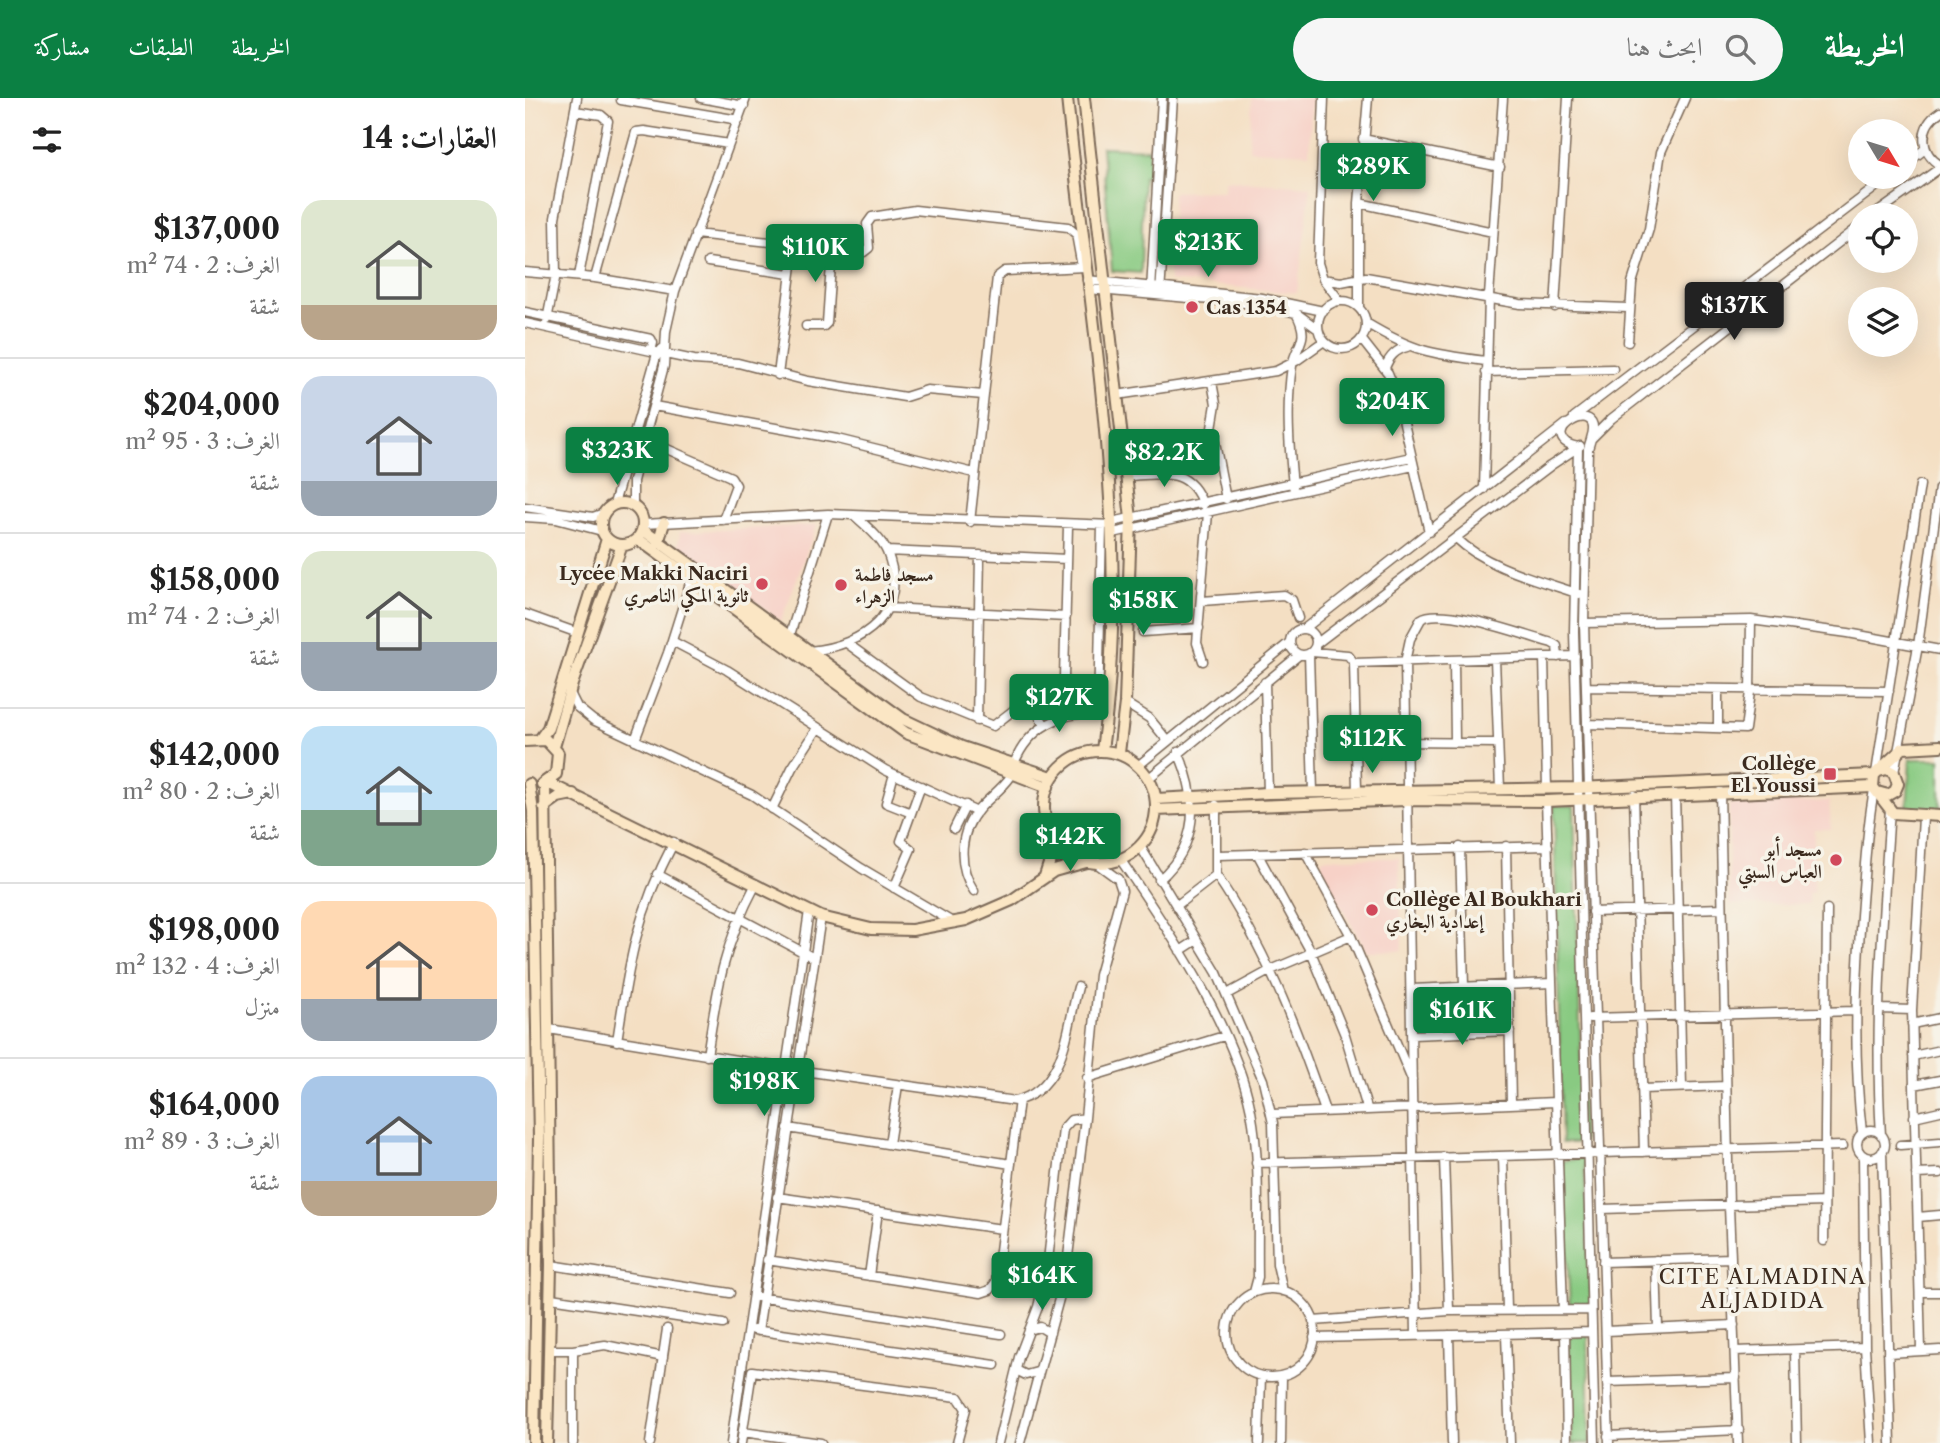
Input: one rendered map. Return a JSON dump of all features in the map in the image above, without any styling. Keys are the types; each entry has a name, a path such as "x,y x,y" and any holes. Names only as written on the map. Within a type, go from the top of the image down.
{"street":[{"path":"546,328 556,274 555,218 577,98"},
{"path":"525,508 593,517 604,513 614,504 675,291 745,102 701,98"},
{"path":"1067,98 1084,267"},
{"path":"1084,98 1131,525 1125,703 1119,754"},
{"path":"1155,293 1161,98"},
{"path":"1155,293 1173,98"},
{"path":"1324,98 1317,247 1324,279 1340,301 1359,308"},
{"path":"1368,98 1359,203 1359,308 1367,323 1407,347 1486,361"},
{"path":"1484,489 1489,296 1503,98"},
{"path":"1555,307 1568,98"},
{"path":"1628,342 1628,307 1632,283 1649,229 1661,152 1685,98"},
{"path":"621,100 671,102 739,120"},
{"path":"575,111 601,115 608,121 579,276"},
{"path":"1890,203 1940,167 1926,149 1926,129 1940,112"},
{"path":"595,278 636,132 729,144"},
{"path":"1363,139 1500,167"},
{"path":"1918,155 1926,149"},
{"path":"1139,765 1290,642 1294,632 1304,629 1569,421 1873,189"},
{"path":"1359,203 1493,232"},
{"path":"695,234 864,252 869,248 867,224 872,217 915,211 1067,227 1076,234 1088,284 1110,526 1102,750"},
{"path":"1149,778 1299,655 1312,650 1456,538 1591,439 1611,419 1848,235"},
{"path":"806,326 824,326 827,323 832,250"},
{"path":"708,261 791,269 778,375"},
{"path":"970,522 995,281 1000,273 1084,267"},
{"path":"525,272 595,278 675,291"},
{"path":"1324,279 1341,282 1359,278 1489,296 1520,304 1628,307"},
{"path":"1088,284 1256,304 1296,313 1318,329 1324,341 1331,347 1347,349 1362,340 1367,323"},
{"path":"1155,293 1262,298 1323,311 1340,301"},
{"path":"1318,329 1323,311"},
{"path":"525,312 652,339 659,351 653,406 632,489 632,505"},
{"path":"1294,488 1287,416 1292,364 1303,338 1296,313"},
{"path":"525,323 694,360 738,363 778,375 905,397 927,390 983,395"},
{"path":"1362,340 1385,368 1398,397 1429,532"},
{"path":"1117,395 1268,373 1292,364 1324,341"},
{"path":"1385,368 1389,358 1407,347"},
{"path":"1486,372 1613,369"},
{"path":"1212,382 1216,404 1212,428 1226,499"},
{"path":"653,406 837,439 974,474"},
{"path":"1569,421 1589,422 1593,430 1588,449 1584,623 1587,723 1583,793 1584,1018 1595,1443"},
{"path":"1569,421 1566,440 1578,447"},
{"path":"645,439 731,477 736,485 723,520"},
{"path":"1578,447 1574,641 1592,912 1609,1440 1739,1430"},
{"path":"1131,525 1226,499 1294,488 1412,462"},
{"path":"1127,476 1181,476 1193,485 1203,505"},
{"path":"1871,1443 1865,1348 1856,1011 1866,849 1920,485"},
{"path":"575,794 559,764 554,747 622,545 642,531 664,523 828,514 1068,526 1131,525 1208,513 1294,488"},
{"path":"1891,1443 1883,1150 1878,1077 1879,1009 1890,810 1892,794 1898,784 1894,773 1918,646 1939,488"},
{"path":"614,504 632,505 641,513 642,531 691,580 907,733 1050,782"},
{"path":"525,741 540,738 548,727 578,633 604,535 604,513"},
{"path":"1203,661 1197,648 1208,513"},
{"path":"789,638 828,514"},
{"path":"808,651 848,644 866,632 888,608 893,590 887,551 855,516"},
{"path":"525,517 556,519 604,535 622,545"},
{"path":"658,542 664,523"},
{"path":"848,644 921,697 977,721 996,726 1028,699 1063,681 1068,526"},
{"path":"642,531 913,725 1012,770"},
{"path":"1456,538 1467,549 1485,558 1585,596"},
{"path":"887,551 1067,559"},
{"path":"977,721 980,555"},
{"path":"635,740 691,580"},
{"path":"1202,601 1284,595 1292,600 1298,618"},
{"path":"888,608 1066,617"},
{"path":"525,614 578,633"},
{"path":"1416,1335 1412,989 1405,742 1405,662 1410,639 1416,626 1428,616 1493,626 1557,646 1574,641"},
{"path":"1584,623 1751,620 1940,650"},
{"path":"1587,723 1745,729 1750,692 1751,620"},
{"path":"1143,632 1199,628"},
{"path":"1304,629 1313,634 1313,792"},
{"path":"672,640 710,660 894,774 977,812"},
{"path":"1290,642 1291,648 1299,655"},
{"path":"1557,646 1558,657"},
{"path":"1312,650 1348,655 1354,663 1357,792"},
{"path":"1354,663 1575,656"},
{"path":"1544,657 1556,1154 1563,1310"},
{"path":"1495,659 1500,789"},
{"path":"1454,660 1455,742"},
{"path":"1265,682 1268,793"},
{"path":"1586,687 1750,692 1889,691"},
{"path":"1718,728 1719,690"},
{"path":"570,693 577,707 586,715 723,780 954,923"},
{"path":"1028,699 1045,725"},
{"path":"1125,703 1149,718 1167,740"},
{"path":"974,891 966,880 962,852 969,824 977,812 1002,790 1023,744 1045,725 1071,714 1103,713"},
{"path":"772,809 792,768 818,728"},
{"path":"540,738 554,747"},
{"path":"1405,742 1497,743"},
{"path":"1876,773 1907,747 1940,746"},
{"path":"534,1443 538,1111 533,811 527,783 546,783 575,794 821,917 883,930 920,929 954,923 1000,907 1045,876 1091,862 1120,859 1140,846 1150,833 1156,804 1149,778 1139,765 1119,754 1102,750 1090,751 1069,760 1050,782 1045,817 1056,842 1069,854 1091,862 1118,879 1122,891 1101,960 1075,1218 1066,1273 1020,1443"},
{"path":"1159,880 1181,855 1188,841 1194,803 1178,752"},
{"path":"547,1443 551,1265 544,807 546,783 556,774 559,764"},
{"path":"1156,804 1194,803 1268,793 1583,793 1876,773 1887,769 1894,773"},
{"path":"894,774 886,803 909,811"},
{"path":"894,888 911,849 901,841 909,811 921,786"},
{"path":"1194,803 1216,806 1500,789 1547,794"},
{"path":"1583,793 1634,795 1875,790 1884,795 1892,794"},
{"path":"1875,790 1898,816 1940,816"},
{"path":"1720,792 1729,1206 1738,1443"},
{"path":"544,807 558,797 575,794"},
{"path":"1675,794 1682,1087"},
{"path":"1634,795 1644,1152"},
{"path":"954,829 966,805"},
{"path":"1216,806 1216,875 1238,907 1293,1017 1325,1111"},
{"path":"1921,1350 1919,1217 1913,1143 1912,1010 1923,817"},
{"path":"617,1041 632,943 657,874 674,842"},
{"path":"1045,876 1056,842"},
{"path":"1140,846 1227,994 1259,1068 1272,1114 1276,1162 1277,1264 1283,1291"},
{"path":"1506,846 1511,1103"},
{"path":"1217,855 1548,846"},
{"path":"1460,847 1464,986"},
{"path":"1305,852 1351,936 1396,1048 1413,1081"},
{"path":"1257,853 1311,952 1345,1035 1367,1108"},
{"path":"1120,859 1201,987 1247,1094 1256,1163 1258,1277 1254,1292"},
{"path":"657,874 814,958"},
{"path":"1175,906 1216,875"},
{"path":"708,1056 719,975 739,916 755,884"},
{"path":"1592,912 1722,908"},
{"path":"1824,1241 1827,909"},
{"path":"731,1443 753,1330 809,911"},
{"path":"757,1297 768,1260 821,917"},
{"path":"1227,994 1271,970 1351,936"},
{"path":"1180,951 1197,940"},
{"path":"1412,989 1552,983"},
{"path":"549,1029 797,1070 1005,1101 1019,1100 1044,1087 1055,1073 1078,987"},
{"path":"1879,1009 1912,1010"},
{"path":"1584,1018 1856,1011"},
{"path":"1912,1024 1940,1018"},
{"path":"1412,1035 1510,1031"},
{"path":"1087,1078 1224,1036"},
{"path":"1913,1056 1940,1050"},
{"path":"1914,1086 1940,1080"},
{"path":"889,1144 898,1085"},
{"path":"1642,1089 1726,1086"},
{"path":"768,1260 984,1293 996,1282 1019,1100"},
{"path":"1272,1114 1555,1102"},
{"path":"1914,1116 1940,1111"},
{"path":"998,1443 1016,1370 1038,1307 1047,1269 1063,1129 1071,1120 1085,1118"},
{"path":"788,1128 1011,1164"},
{"path":"1843,1146 1872,1130 1900,1145"},
{"path":"1256,1163 1843,1146 1873,1158 1883,1150 1900,1145 1940,1142"},
{"path":"1503,1156 1507,1310"},
{"path":"1444,1157 1449,1311"},
{"path":"1916,1174 1940,1173"},
{"path":"777,1197 1002,1229"},
{"path":"1602,1209 1824,1202"},
{"path":"869,1276 878,1211"},
{"path":"1919,1217 1940,1215"},
{"path":"1603,1262 1731,1258"},
{"path":"1656,1260 1658,1328"},
{"path":"551,1265 730,1293"},
{"path":"1283,1291 1302,1302 1313,1321 1314,1338 1304,1362 1282,1376 1261,1376 1247,1370 1236,1360 1229,1346 1227,1331 1230,1317 1238,1304 1254,1292 1283,1291"},
{"path":"1921,1292 1940,1292"},
{"path":"757,1297 1001,1334"},
{"path":"551,1298 723,1324"},
{"path":"1313,1321 1449,1311 1591,1310"},
{"path":"1605,1331 1734,1325"},
{"path":"1029,1331 1040,1327 1050,1333"},
{"path":"650,1443 667,1329"},
{"path":"753,1330 995,1365"},
{"path":"1314,1338 1592,1332"},
{"path":"1565,1333 1567,1443"},
{"path":"1449,1335 1452,1443"},
{"path":"1506,1335 1510,1443"},
{"path":"536,1350 573,1350 605,1345 663,1357"},
{"path":"1735,1351 1865,1348"},
{"path":"573,1350 573,1443"},
{"path":"1795,1350 1797,1443"},
{"path":"1888,1353 1940,1350"},
{"path":"1016,1370 1026,1374 1037,1373"},
{"path":"741,1443 752,1371 958,1397 964,1403 966,1412 957,1443"},
{"path":"1259,1443 1261,1376"},
{"path":"1281,1443 1282,1376"},
{"path":"1607,1381 1736,1378"},
{"path":"743,1432 821,1443"}],"shaded area":[{"path":"1252,98 1312,98 1309,153 1249,150"},
{"path":"1225,180 1311,186 1297,293 1169,281 1173,192 1224,191"},
{"name":"Lycée Makki Naciri ثانوية المكي الناصري","path":"817,525 781,621 678,547 680,532"},
{"path":"1829,801 1831,829 1814,829 1814,892 1808,893 1809,904 1729,905 1729,804"},
{"name":"Collège Al Boukhari إعدادية البخاري","path":"1322,858 1399,858 1402,951 1366,951 1321,869"}],"green space":[{"path":"1102,147 1149,149 1149,177 1143,177 1141,273 1112,271"},
{"path":"1910,759 1940,759 1940,808 1907,809"},
{"path":"1554,805 1574,806 1583,1143 1562,1143"},
{"path":"1584,1158 1591,1304 1570,1305 1562,1161"},
{"path":"1569,1336 1588,1336 1590,1443 1572,1443"}],"place":[{"name":"Cas 1354","path":"1192,307"},
{"name":"Lycée Makki Naciri ثانوية المكي الناصري","path":"762,584"},
{"name":"مسجد فاطمة الزهراء","path":"841,585"},
{"name":"Collège El Youssi","path":"1830,774"},
{"name":"مسجد أبو العباس السبتي","path":"1836,860"},
{"name":"Collège Al Boukhari إعدادية البخاري","path":"1372,910"}],"district":[{"name":"CITE ALMADINA ALJADIDA","path":"1763,1289"}]}
